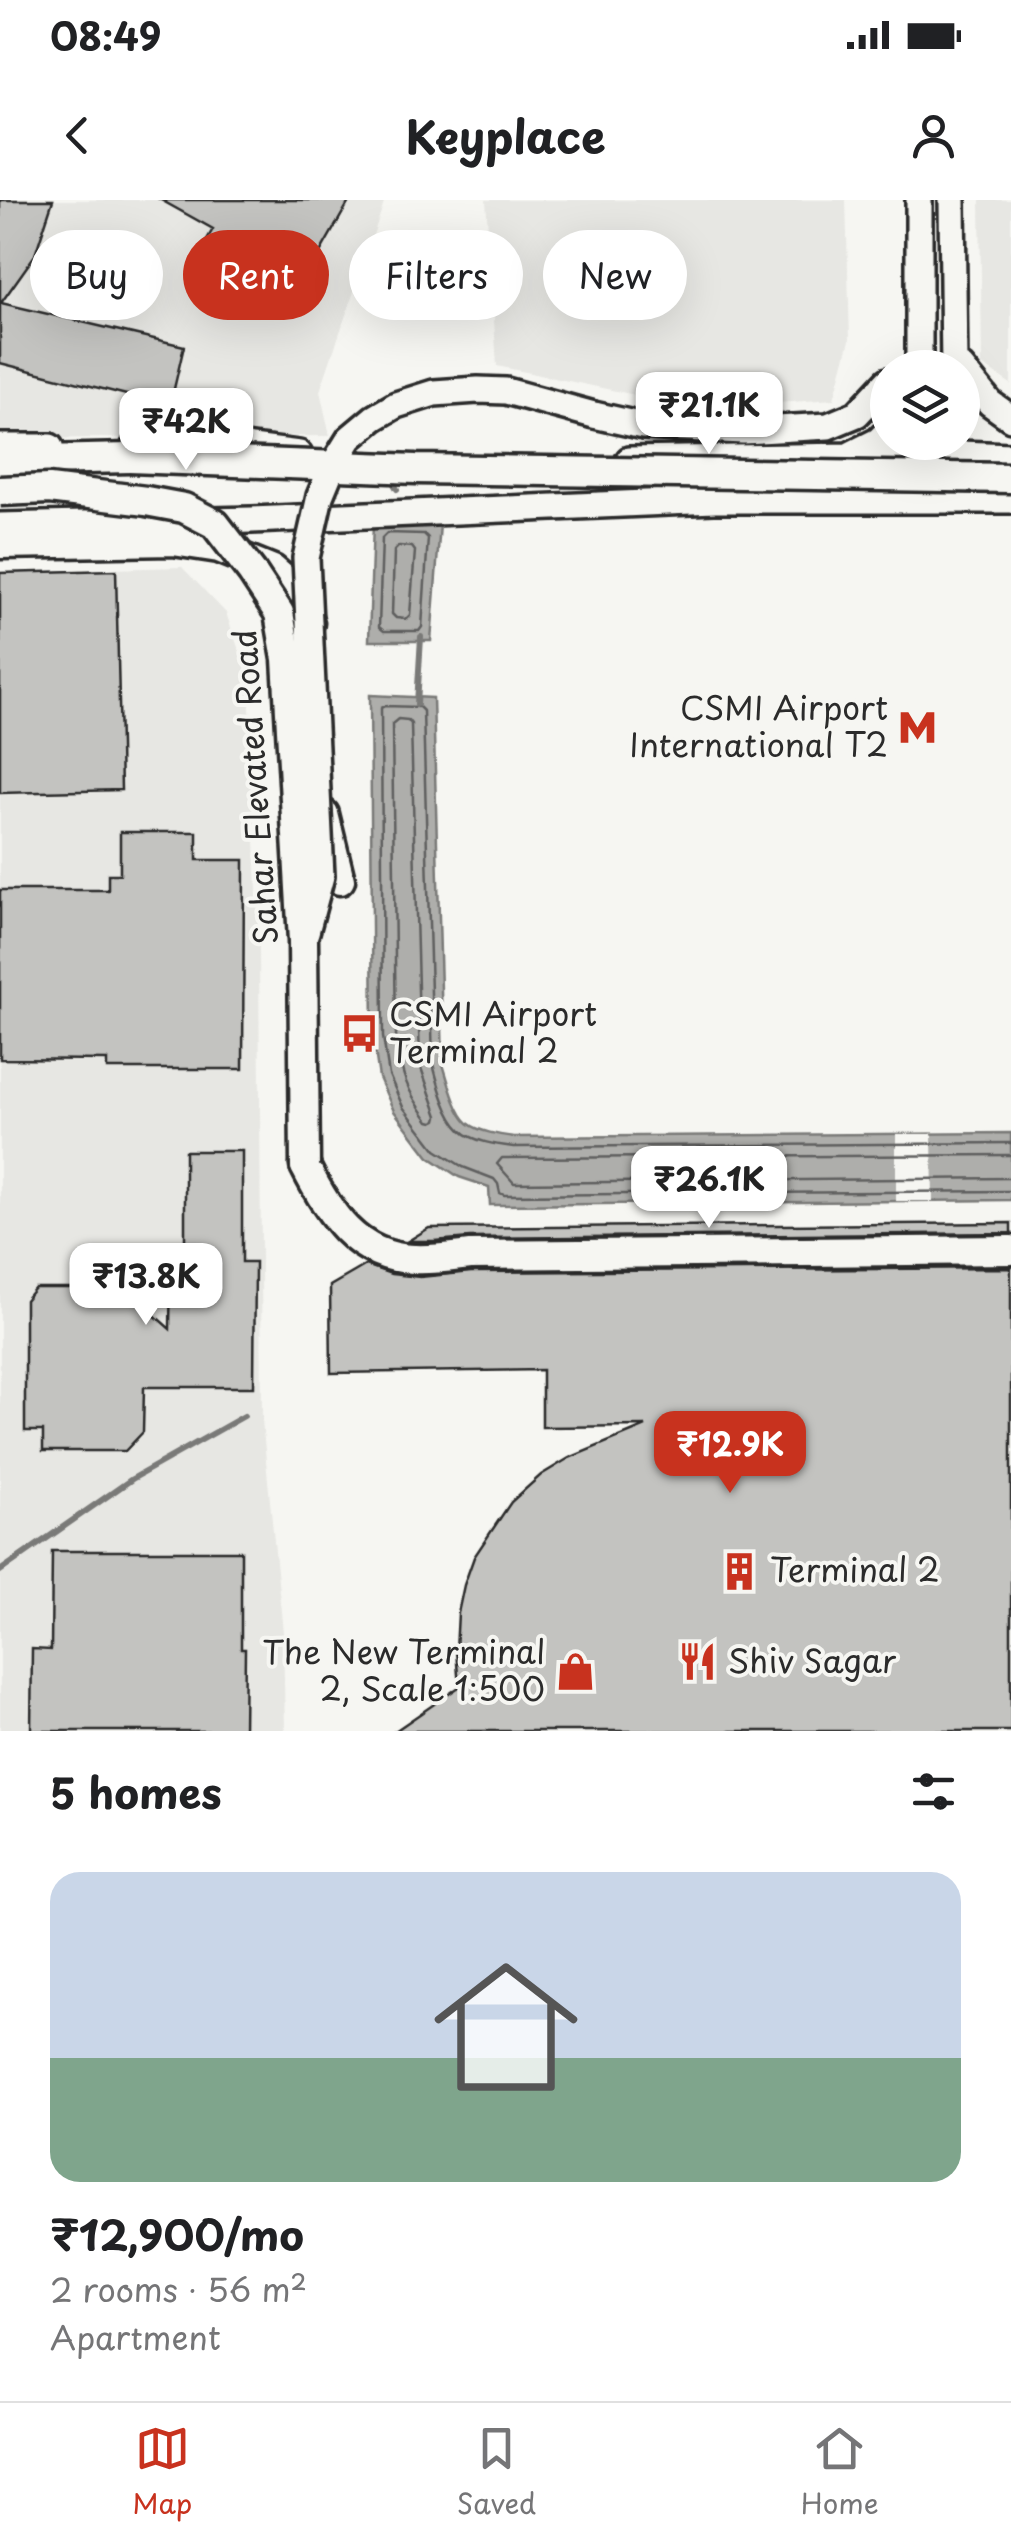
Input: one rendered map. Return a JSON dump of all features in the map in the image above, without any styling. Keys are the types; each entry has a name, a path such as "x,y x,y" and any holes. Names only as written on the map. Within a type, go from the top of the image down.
{"main road":[{"path":"918,200 919,350"},
{"path":"952,200 957,350"},
{"path":"906,350 919,302"},
{"path":"304,941 321,876 306,558 320,496 350,438 396,405 434,393 506,391 643,426 743,432 828,426 856,414 870,400"},
{"path":"980,391 1011,418"},
{"path":"0,447 230,444 372,463 870,454"},
{"path":"848,456 870,445"},
{"path":"980,451 1011,456"},
{"path":"0,461 130,458 416,469 1011,478"},
{"path":"922,460 922,500"},
{"path":"959,460 960,500"},
{"path":"982,478 1011,486"},
{"name":"Sahar Elevated Road","path":"0,491 48,489 184,508 216,524 279,613 287,659 304,941 305,1166 324,1204 341,1226 363,1243 388,1255 412,1260 470,1256 1011,1250"},
{"path":"0,526 252,520 714,500 1011,500"},
{"path":"0,544 174,541 219,548 274,570 297,592 317,643 324,817 340,880"}],"shaded area":[{"path":"0,200 385,200 375,230 349,230 349,306 320,391 330,436 0,439"},
{"path":"486,200 846,200 850,340 834,399 763,404 659,400 497,366 494,320 523,320 523,230 488,230"},
{"path":"980,200 1011,200 1011,384 982,365"},
{"path":"182,567 226,613 249,679 259,945 262,1420 283,1632 285,1731 0,1731 0,572"}],"water":[{"path":"373,523 440,524 431,641 369,641"},
{"path":"370,695 433,698 443,1064 456,1103 468,1123 514,1137 1011,1133 1011,1200 490,1205 489,1187 459,1177 429,1157 394,1111 379,1078 373,1037"}],"pier":[{"path":"896,1134 932,1134 933,1201 896,1201"}],"building":[{"path":"0,200 53,200 43,230 30,230 30,262 1,303 30,310 30,320 73,320 184,346 170,406 0,363"},
{"path":"161,200 350,200 329,237 329,230 213,229"},
{"path":"116,570 121,790 0,793 0,573"},
{"path":"120,832 197,832 197,860 244,860 243,1069 107,1069 107,1060 0,1059 0,890 108,890 108,874 120,874"},
{"path":"185,1151 242,1151 242,1262 255,1262 254,1387 144,1387 143,1432 125,1451 43,1451 43,1431 25,1431 25,1300 35,1288 124,1288 170,1329 171,1262 185,1262"},
{"path":"1011,1223 1011,1233 408,1241 429,1228"},
{"name":"Terminal 2","path":"366,1265 391,1274 420,1277 471,1272 1011,1268 1011,1731 395,1731 459,1687 456,1651 464,1585 474,1557 511,1502 541,1475 569,1458 646,1426 542,1427 542,1370 331,1373 330,1286"},
{"path":"52,1551 241,1551 244,1731 31,1731 32,1649 51,1650"}],"waterway":[{"path":"390,477 397,489"},
{"path":"417,704 421,637"},
{"path":"0,1571 132,1479 244,1416"}],"place":[{"name":"CSMI Airport International T2","path":"918,727"},
{"name":"CSMI Airport Terminal 2","path":"359,1033"},
{"name":"Terminal 2","path":"740,1571"},
{"name":"Shiv Sagar","path":"698,1662"},
{"name":"The New Terminal 2, Scale 1:500","path":"575,1671"}]}
